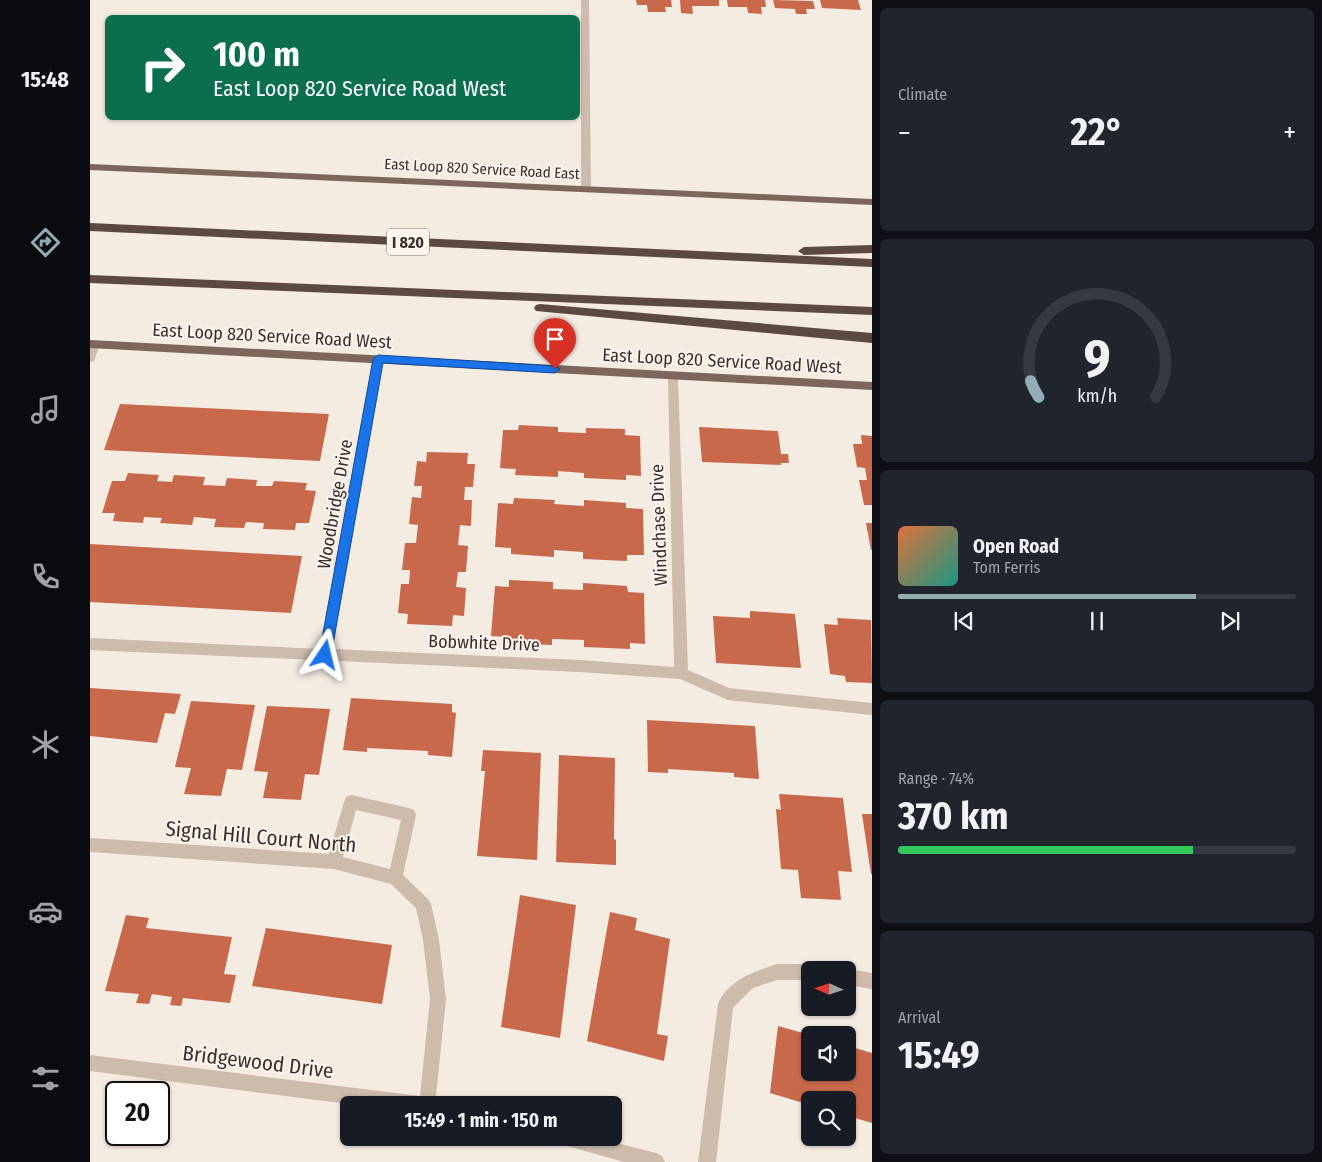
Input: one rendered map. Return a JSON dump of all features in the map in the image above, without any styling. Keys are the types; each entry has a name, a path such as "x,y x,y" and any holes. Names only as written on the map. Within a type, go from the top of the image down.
{"highway":[{"path":"90,221 117,228"},
{"name":"I 820","path":"90,227 872,263"},
{"path":"665,254 872,249"},
{"path":"90,279 872,311"},
{"path":"360,291 872,338"}],"main road":[{"name":"East Loop 820 Service Road East","path":"90,167 872,202"},
{"name":"East Loop 820 Service Road West","path":"92,344 872,386"}],"street":[{"path":"585,0 586,189"},
{"path":"90,358 92,344"},
{"name":"Woodbridge Drive","path":"325,655 378,359"},
{"name":"Windchase Drive","path":"673,376 681,673"},
{"name":"Bobwhite Drive","path":"90,644 570,666 681,673 728,694 872,709"},
{"path":"334,862 351,802 410,815 395,878"},
{"name":"Signal Hill Court North","path":"90,845 270,855 334,862 395,878 423,904 431,940 438,999 429,1096"},
{"path":"707,1162 726,1004 748,982 777,972 801,972"},
{"path":"856,978 872,981"},
{"name":"Bridgewood Drive","path":"90,1063 350,1096"},
{"path":"597,1146 656,1162"}],"building":[{"path":"636,0 671,0 672,7 665,7 666,12 648,12 647,5 637,5"},
{"path":"680,0 719,0 719,6 692,6 693,14 681,13"},
{"path":"727,0 765,0 766,7 761,7 762,14 748,13 747,7 728,7"},
{"path":"773,0 813,1 815,9 806,9 807,14 796,14 795,9 775,8"},
{"path":"820,0 858,0 861,10 822,8"},
{"path":"120,404 329,414 320,461 104,450"},
{"path":"519,425 558,427 558,432 586,433 586,428 625,429 625,435 640,436 641,476 626,475 626,480 584,478 584,473 558,471 558,477 515,475 516,469 500,468 503,430 518,430"},
{"path":"699,427 778,431 781,454 788,454 789,463 781,463 781,465 702,462"},
{"path":"861,435 872,436 872,505 864,505 859,480 867,480 865,468 857,467 853,444 862,444"},
{"path":"427,452 468,453 467,464 475,464 473,487 465,487 464,500 472,500 471,526 460,525 458,545 468,546 466,572 458,572 456,587 466,588 464,616 453,615 452,626 407,624 408,614 398,613 401,584 409,584 410,570 402,570 405,543 416,543 418,525 409,524 412,497 421,498 422,486 414,486 417,461 426,462"},
{"path":"128,473 159,475 157,481 172,482 174,475 205,477 203,485 225,486 227,478 257,480 256,486 272,486 274,481 307,483 305,490 316,491 309,523 296,523 295,530 263,529 264,523 246,522 244,528 214,527 216,519 194,517 192,525 160,523 162,518 144,517 143,523 113,521 115,513 102,513 112,481 125,481"},
{"path":"514,498 555,500 554,504 584,506 584,500 626,503 626,508 643,509 644,555 627,555 627,561 583,559 583,552 554,550 554,557 511,554 511,548 495,547 498,503 513,504"},
{"path":"866,523 872,523 872,550 871,550"},
{"path":"90,544 302,556 291,613 90,602"},
{"path":"509,580 553,582 553,589 583,590 583,583 627,586 628,592 644,593 645,644 630,643 630,649 584,647 584,640 552,639 552,645 506,643 507,637 491,636 495,586 509,587"},
{"path":"750,611 795,614 801,668 716,663 713,616 750,618"},
{"path":"837,618 871,620 872,683 846,682 845,676 830,674 824,624 838,625"},
{"path":"90,688 181,694 175,714 165,713 157,743 90,736"},
{"path":"351,698 452,704 452,712 456,713 452,757 428,755 428,751 367,748 367,752 343,750"},
{"path":"191,701 255,705 242,770 227,769 221,796 184,794 191,768 175,767"},
{"path":"267,706 330,709 319,775 305,774 301,800 263,798 268,772 254,771"},
{"path":"647,720 755,726 759,779 734,777 734,773 668,769 668,773 648,772"},
{"path":"483,750 541,753 537,860 477,856 485,771 481,771"},
{"path":"559,755 615,758 614,839 616,840 616,865 556,862"},
{"path":"779,794 843,798 852,872 838,871 841,900 801,898 798,870 781,869 776,809 781,810"},
{"path":"862,814 872,814 872,874 871,874"},
{"path":"520,895 576,905 560,1038 501,1027"},
{"path":"610,912 637,918 635,930 670,939 657,1034 668,1036 664,1061 587,1041"},
{"path":"126,915 149,918 146,928 232,937 224,974 236,975 230,1003 183,998 181,1006 170,1005 172,997 152,994 149,1004 136,1003 139,994 105,991"},
{"path":"266,928 392,945 382,1004 252,986"},
{"path":"778,1026 801,1032 801,1081 856,1081 856,1048 872,1053 872,1123 856,1118 856,1091 801,1091 801,1102 770,1093"}],"route":[{"path":"325,655 378,359 555,369"}]}
